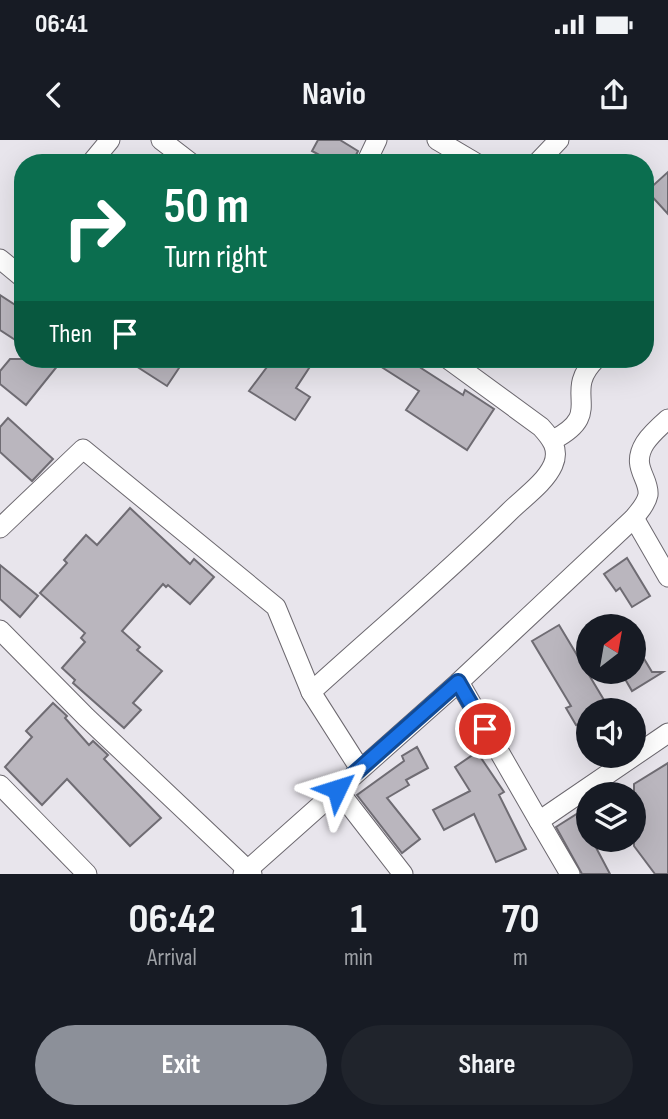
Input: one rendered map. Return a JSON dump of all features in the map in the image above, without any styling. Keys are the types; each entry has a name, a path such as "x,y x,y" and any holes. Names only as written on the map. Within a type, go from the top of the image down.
{"street":[{"path":"98,154 110,140"},
{"path":"161,140 179,154"},
{"path":"437,140 461,154"},
{"path":"546,154 559,140"},
{"path":"0,259 14,271"},
{"path":"311,692 490,531 552,465 556,450 553,440 541,427 460,368"},
{"path":"553,440 568,432 580,419 583,408 579,386 589,368"},
{"path":"0,630 86,718 248,873 634,518 645,505 649,493 640,472 639,459 644,445 668,419"},
{"path":"0,528 83,449 276,607 311,692 360,769"},
{"path":"634,518 668,577"},
{"path":"458,682 570,874"},
{"path":"539,821 668,733"},
{"path":"0,785 87,874"},
{"path":"337,789 403,874"}],"building":[{"path":"318,140 340,140 358,151 356,154 318,154 312,151"},
{"path":"668,172 668,214 654,199 654,185"},
{"path":"0,295 14,304 14,339 0,330"},
{"path":"10,359 14,359 14,368 56,368 26,405 0,384 0,371"},
{"path":"139,368 179,368 167,386"},
{"path":"266,368 309,368 296,388 310,397 295,420 249,391"},
{"path":"383,368 421,368 463,395 465,390 494,409 467,450 406,410 419,391"},
{"path":"8,418 53,459 32,481 0,452 0,427"},
{"path":"130,508 190,564 194,559 214,577 190,604 168,585 166,587 163,584 122,631 140,647 137,650 162,671 133,703 141,710 124,728 73,683 75,680 62,668 85,642 81,638 85,633 40,593 67,563 64,560 86,535 97,545"},
{"path":"627,558 650,596 632,607 620,588 616,591 604,574"},
{"path":"0,565 38,596 20,617 0,599"},
{"path":"559,625 576,653 576,684 594,684 603,698 576,698 576,725 566,708 571,706 532,641"},
{"path":"646,662 652,672 663,672 646,682"},
{"path":"628,684 643,684 632,691"},
{"path":"53,703 67,716 65,718 89,745 93,741 108,755 104,759 161,818 130,846 67,779 42,805 5,767 32,737 26,731"},
{"path":"417,747 428,768 406,780 409,785 387,798 420,839 402,853 357,795 404,761 402,756"},
{"path":"477,752 504,792 499,795 526,849 496,862 474,814 444,830 433,810 470,791 455,767"},
{"path":"668,763 668,874 655,874 638,852 646,852 646,782 637,782"},
{"path":"576,814 576,852 598,852 610,874 582,874 556,827"}],"route":[{"path":"337,789 458,682 485,729"}]}
